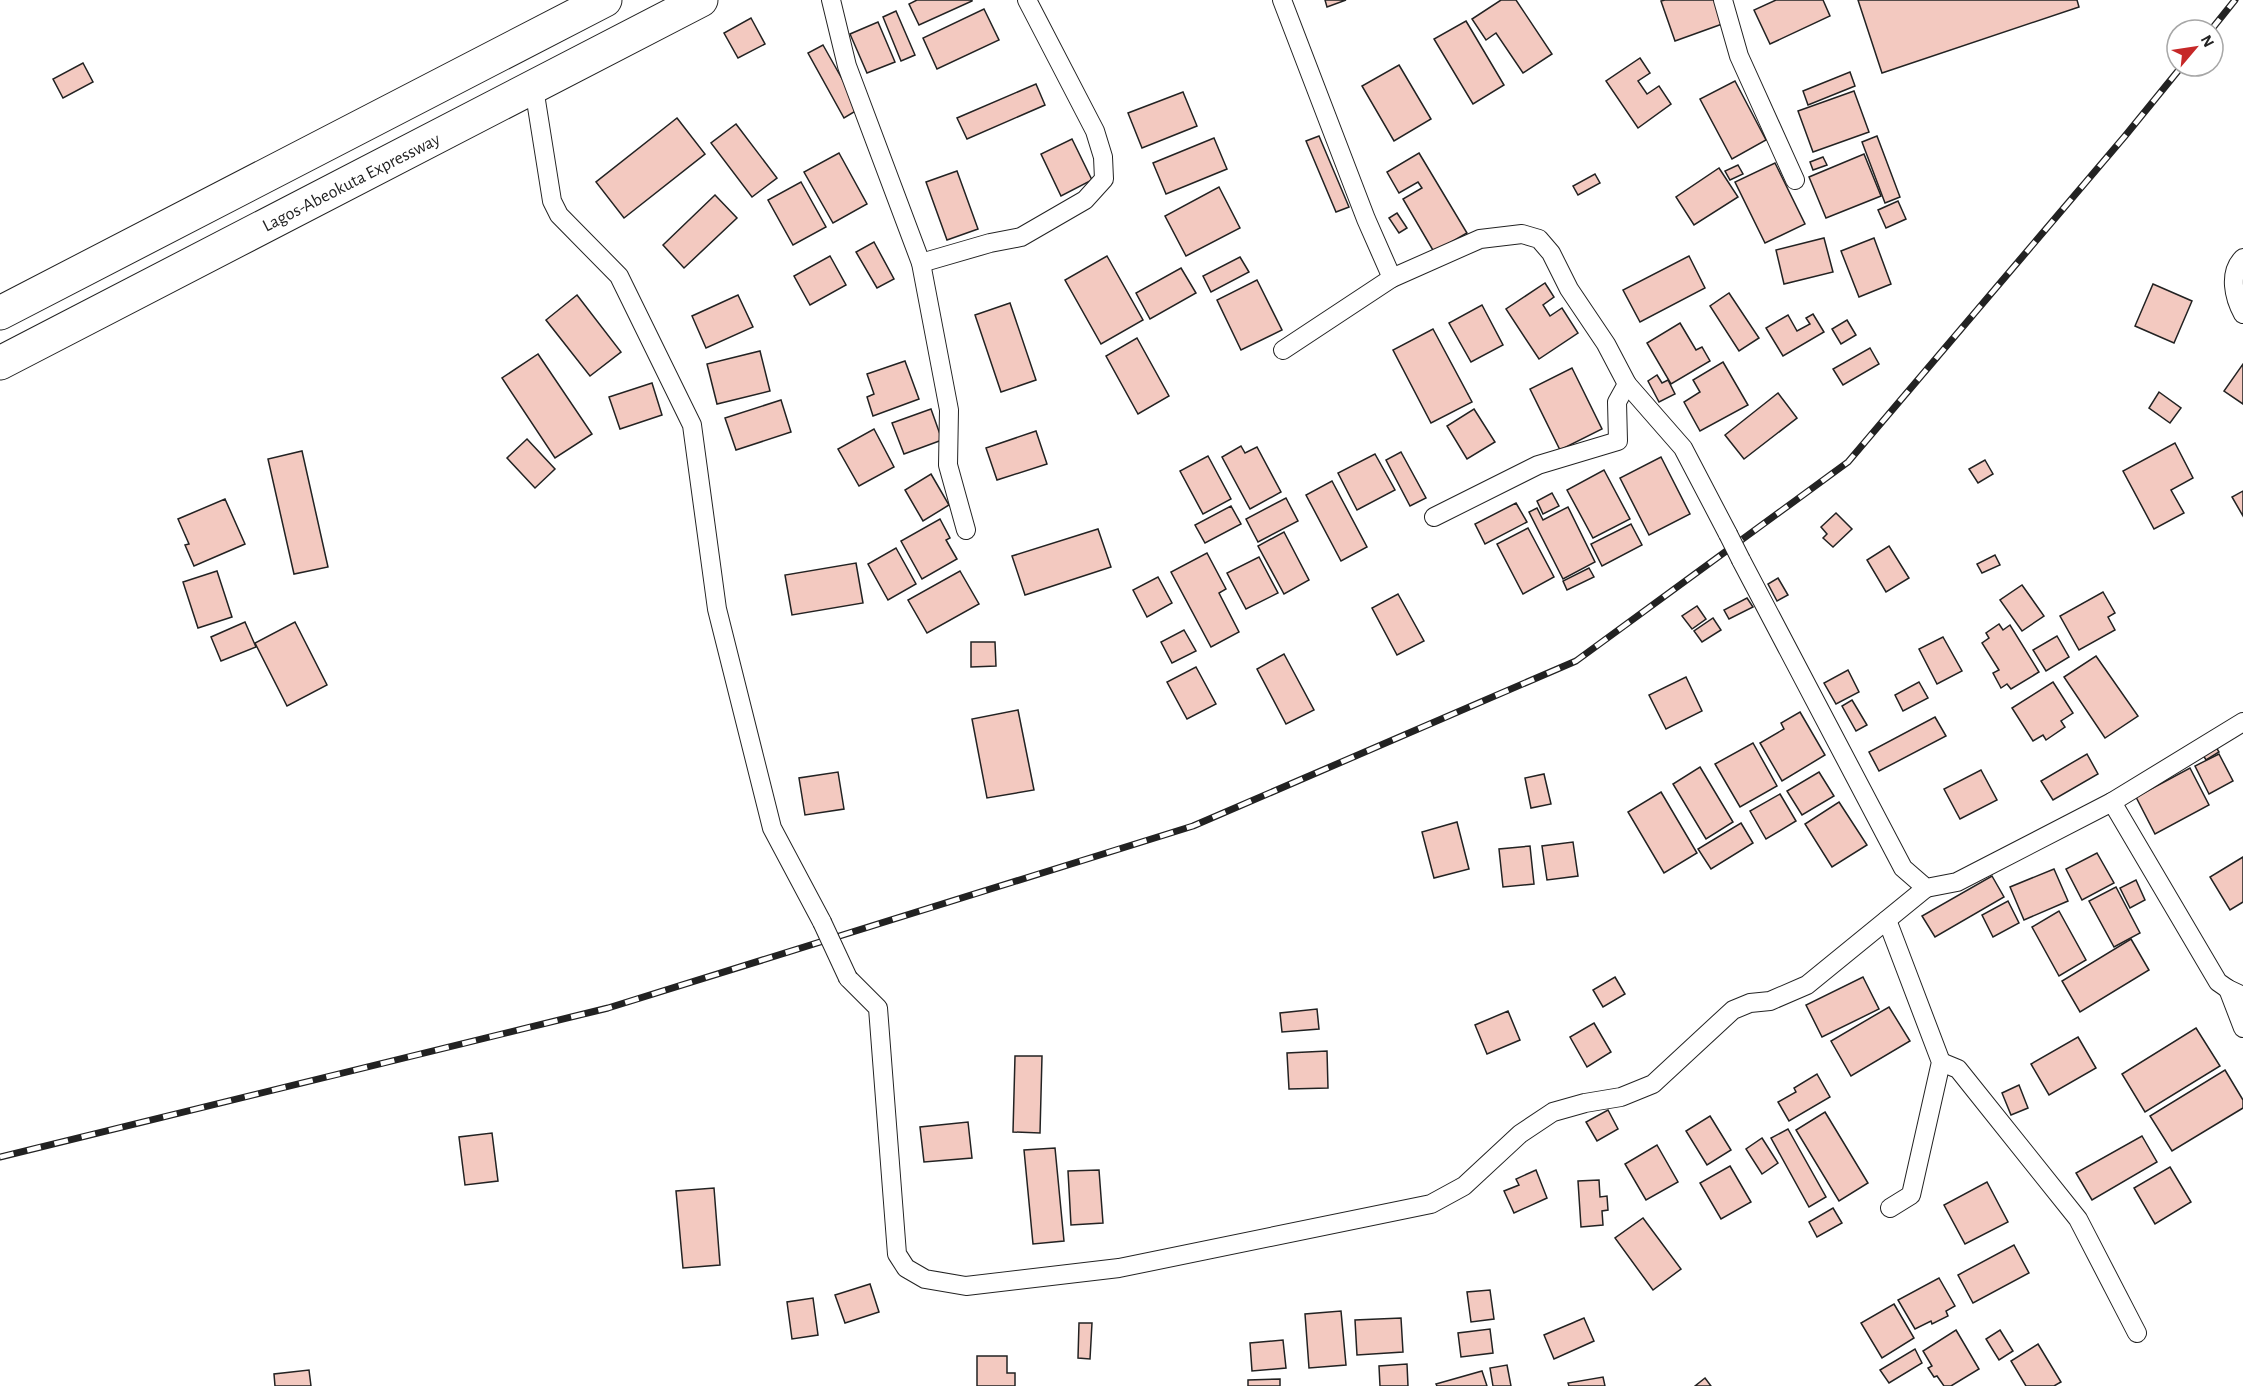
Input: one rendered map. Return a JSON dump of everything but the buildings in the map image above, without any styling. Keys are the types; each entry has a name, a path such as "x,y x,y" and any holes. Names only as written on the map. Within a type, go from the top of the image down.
{"highway":[{"path":"0,313 604,0"},
{"name":"Lagos-Abeokuta Expressway","path":"0,363 701,0"}],"street":[{"path":"831,0 847,66 921,263 949,410 948,465 966,530"},
{"path":"921,263 990,243 1021,237 1085,200 1104,179 1103,157 1095,131 1027,0"},
{"path":"1282,0 1366,219 1392,278"},
{"path":"1723,0 1738,56 1795,180"},
{"path":"534,88 552,201 559,215 619,276 692,425 717,609 772,828 822,922 848,978 878,1008 897,1254 906,1268 925,1279 966,1286 1119,1268 1431,1204 1464,1186 1520,1134 1553,1112 1585,1102 1621,1097 1653,1084 1733,1010 1750,1002 1770,1001 1807,985 1926,888 1957,882 2112,802 2243,722"},
{"path":"1282,350 1392,278 1480,239 1522,234 1539,239 1551,253 1569,289 1606,344 1627,384 1683,448 1903,868 1926,888"},
{"path":"2243,258 2239,262 2233,282 2238,306 2243,314"},
{"path":"1434,517 1538,465 1618,441 1617,402 1627,384"},
{"path":"2112,802 2218,982 2236,993 2243,1028"},
{"path":"1887,920 1941,1062 1911,1195 1890,1208"},
{"path":"1941,1062 1958,1069 2078,1219 2137,1333"}],"railway":[{"path":"2221,18 2235,0"},
{"path":"0,1157 608,1008 1193,826 1576,661 1848,462 2172,78"}]}
